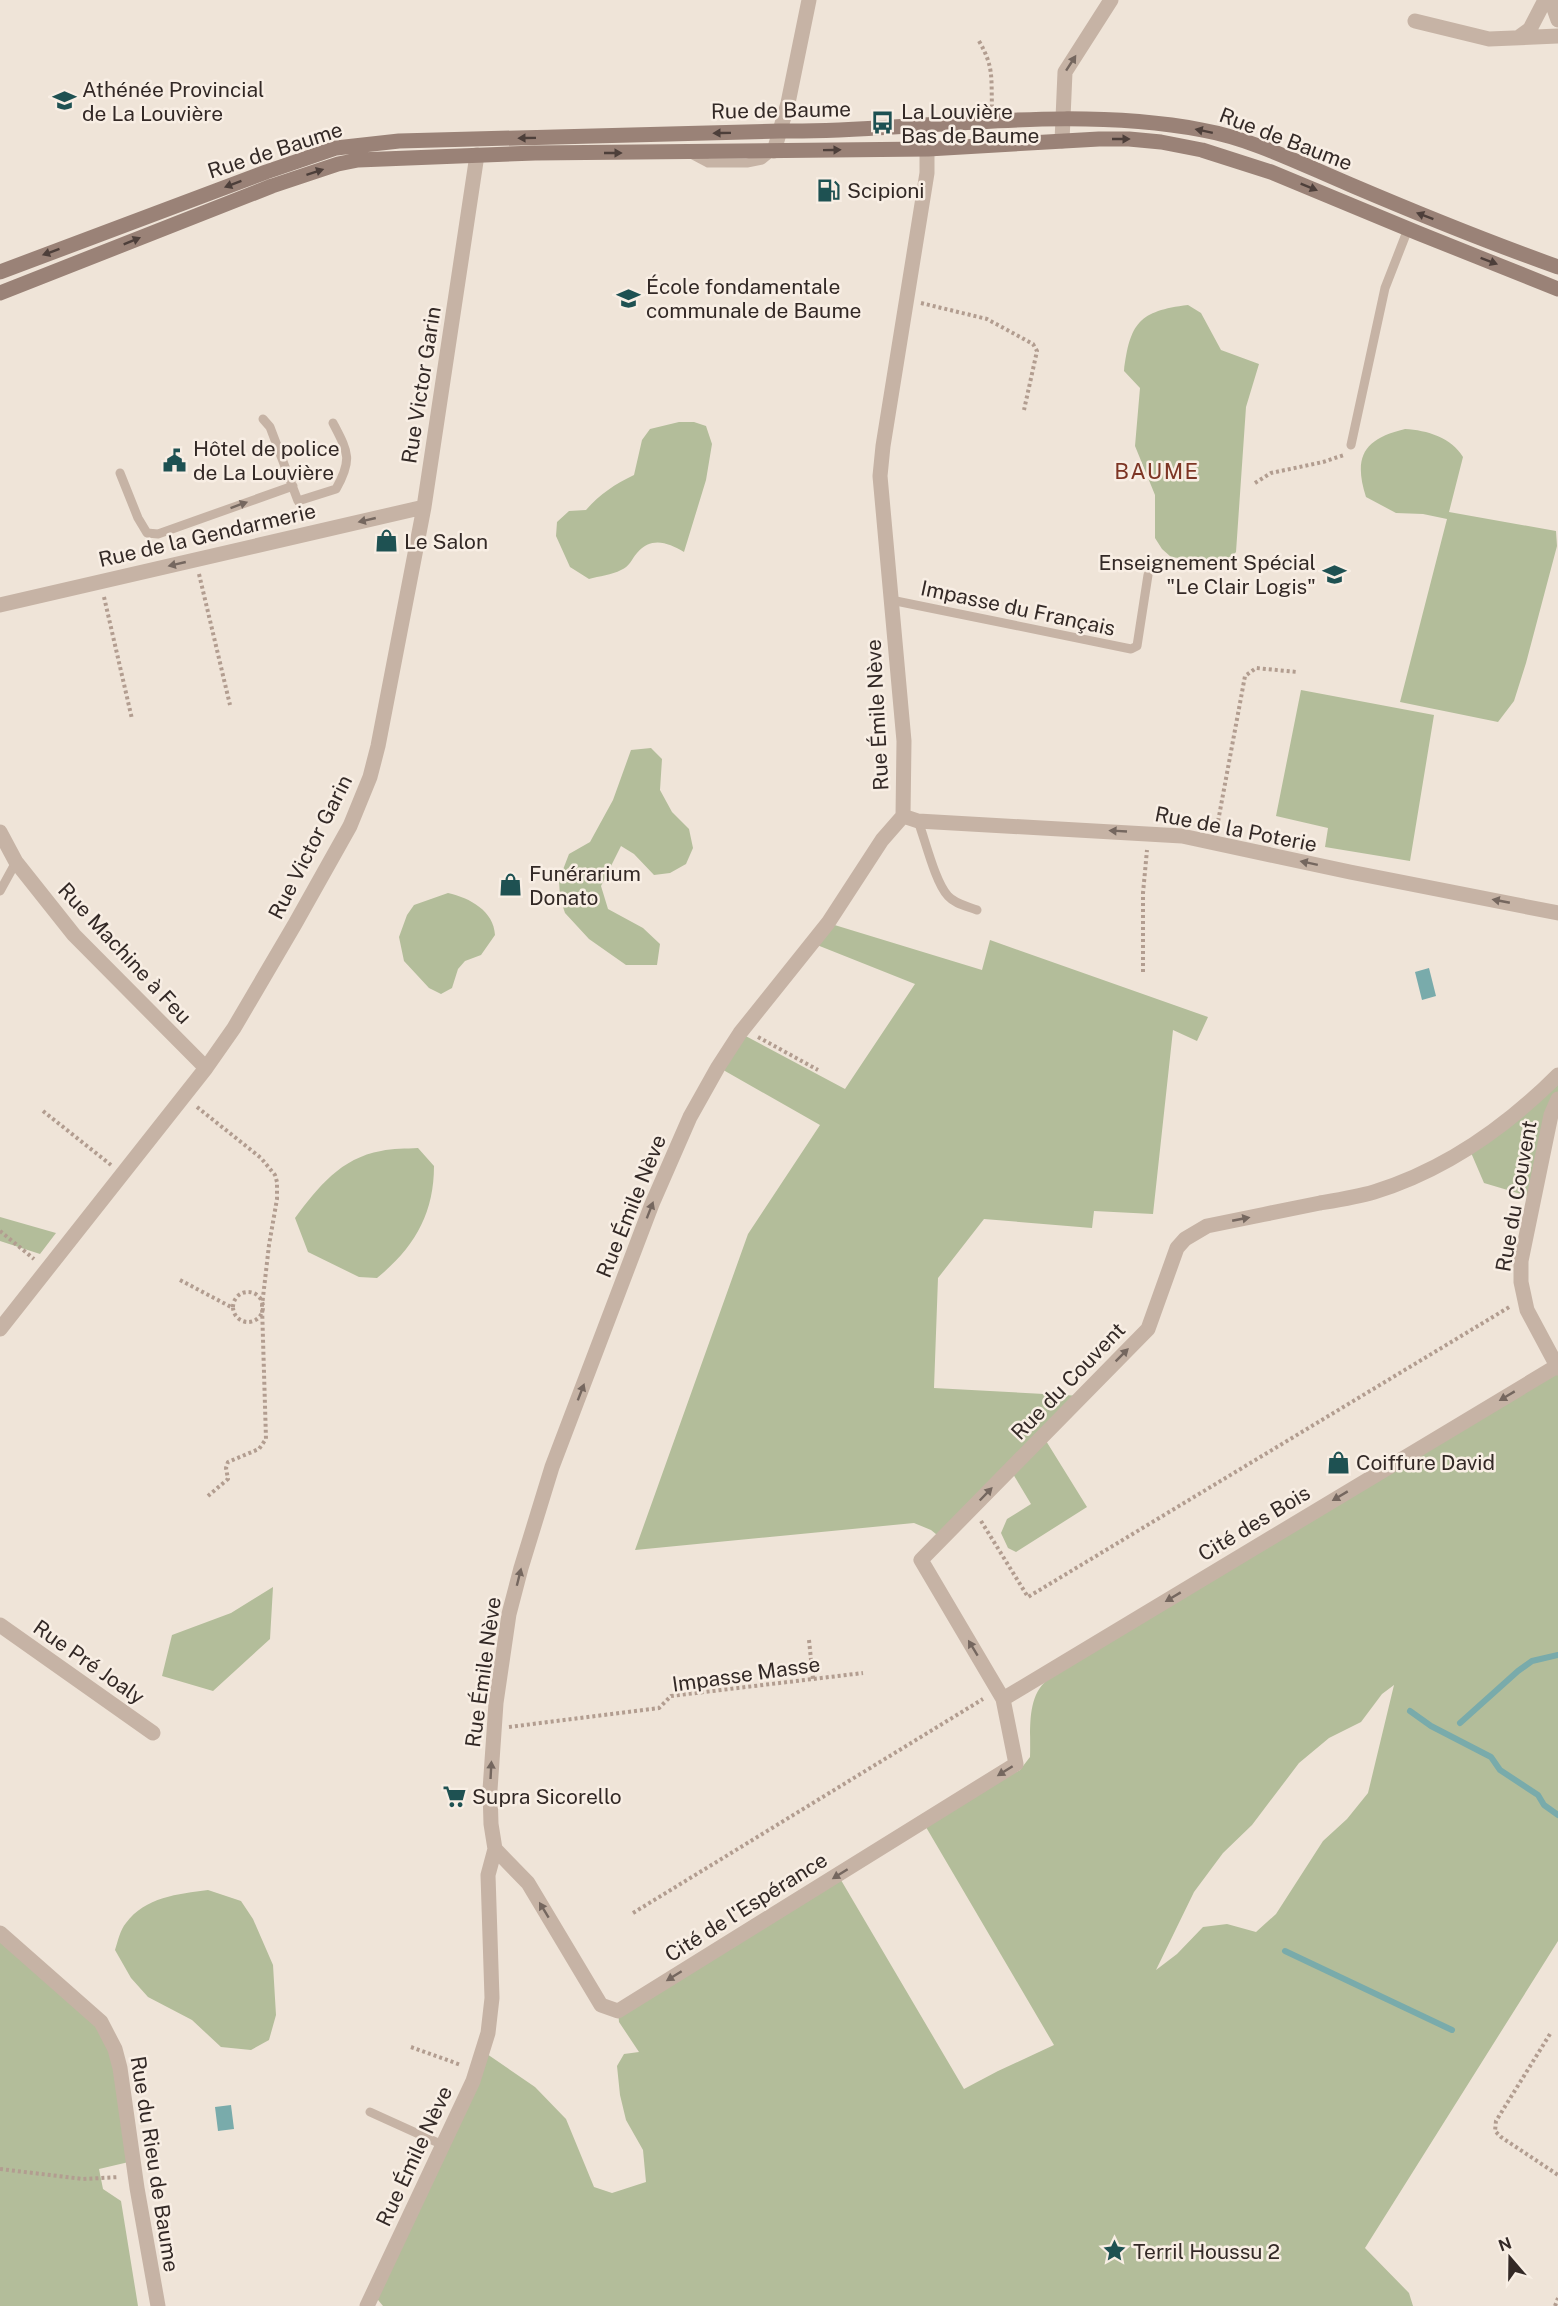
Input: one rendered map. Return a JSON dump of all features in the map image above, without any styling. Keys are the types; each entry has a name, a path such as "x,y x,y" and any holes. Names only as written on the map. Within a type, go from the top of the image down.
{"main road":[{"name":"Rue de Baume","path":"0,272 336,148 399,141 780,131 833,132 1064,119 1163,123 1205,130 1237,139 1402,207 1558,267"},
{"name":"Rue de Baume","path":"0,293 272,186 338,164 370,159 477,155 928,149 1129,139 1202,150 1272,172 1558,289"}],"street":[{"path":"774,151 794,75 808,0"},
{"path":"1062,141 1065,72 1111,0"},
{"path":"1519,37 1530,29 1545,0"},
{"path":"1551,0 1558,20"},
{"path":"1415,21 1489,39 1558,36"},
{"name":"Rue Émile Nève","path":"367,2306 443,2146 483,2053 492,2012 488,1875 495,1849 491,1824 490,1790 502,1657 509,1614 521,1568 552,1467 652,1204 690,1117 718,1067 744,1029 828,922 882,840 910,818 880,476 927,173 927,125"},
{"name":"Rue Victor Garin","path":"0,1329 206,1068 234,1028 295,924 360,804 378,746 424,507 477,155"},
{"name":"Rue de la Gendarmerie","path":"0,605 424,507"},
{"name":"Rue de la Poterie","path":"910,818 1182,836 1558,913"},
{"name":"Rue Machine à Feu","path":"0,832 16,862 74,935 206,1068"},
{"name":"Rue du Couvent","path":"1000,1694 921,1560 1148,1329 1177,1248 1185,1239 1207,1226 1372,1193 1400,1183 1469,1148 1493,1132 1538,1095 1558,1075"},
{"name":"Rue du Couvent","path":"1557,1367 1523,1299 1521,1262 1551,1115 1558,1099"},
{"name":"Cité des Bois","path":"1000,1694 1557,1367"},
{"name":"Rue Pré Joaly","path":"0,1625 153,1733"},
{"name":"Cité de l'Espérance","path":"495,1849 528,1883 601,2005 618,2011 1016,1764 1000,1694"},
{"name":"Rue du Rieu de Baume","path":"0,1933 101,2022 109,2036 120,2068 135,2176 158,2306"}],"lane":[{"path":"1351,445 1385,288 1408,229"},
{"path":"263,419 270,427 298,501 336,489 346,470 346,449 333,423"},
{"path":"120,473 138,518 147,533 158,534 292,486"},
{"name":"Impasse du Français","path":"891,600 1131,650 1137,646 1148,575"},
{"path":"910,818 946,895 957,903 977,910"},
{"path":"0,891 16,862"},
{"path":"370,2112 443,2146"}],"path":[{"path":"979,41 991,67 993,122"},
{"path":"906,300 987,319 1034,344 1037,351 1024,411"},
{"path":"1255,483 1271,473 1345,455 1351,445"},
{"path":"195,560 230,705"},
{"path":"101,582 132,719"},
{"path":"1214,843 1245,676 1256,668 1297,672"},
{"path":"1143,972 1143,893 1148,833"},
{"path":"744,1029 818,1070"},
{"path":"180,1280 233,1308 240,1320 249,1322 260,1315 277,1199 275,1175 261,1158 183,1096"},
{"path":"44,1111 122,1174"},
{"path":"0,1231 46,1269"},
{"path":"208,1496 228,1479 226,1468 228,1462 259,1449 266,1439 262,1306 258,1297 249,1293 236,1298 233,1308"},
{"path":"973,1508 1028,1597 1523,1299"},
{"path":"808,1640 813,1679"},
{"name":"Impasse Masse","path":"494,1730 659,1708 670,1696 863,1673"},
{"path":"633,1913 1000,1694"},
{"path":"1550,2034 1496,2121 1495,2131 1558,2175"},
{"path":"411,2047 476,2070"},
{"path":"0,2169 82,2179 135,2176"},
{"path":"1555,2306 1558,2298"}],"green space":[{"path":"1188,305 1201,313 1221,350 1259,364 1246,407 1236,552 1229,560 1209,562 1171,557 1162,549 1155,538 1155,495 1135,446 1140,388 1124,371 1130,341 1140,322 1148,316 1158,311"},
{"path":"679,422 694,422 706,426 712,444 706,480 684,552 666,544 648,544 624,568 589,579 570,567 556,536 557,522 569,511 586,510 608,490 634,475 642,440 650,429"},
{"path":"1405,429 1438,436 1458,450 1463,457 1449,512 1556,531 1557,546 1526,663 1514,701 1498,722 1400,702 1447,519 1423,514 1396,513 1366,497 1361,470 1365,451 1380,438"},
{"path":"1301,690 1434,715 1410,861 1325,847 1328,828 1276,816"},
{"path":"651,748 662,759 660,790 672,812 689,829 693,848 686,864 670,873 654,875 634,854 621,846 601,886 608,909 643,928 660,944 657,965 626,965 589,939 565,913 560,898 559,880 569,854 590,842 613,800 631,750"},
{"path":"448,893 472,902 485,912 494,927 495,935 481,955 465,961 458,969 452,988 441,994 429,988 404,961 399,937 407,915 414,905"},
{"path":"828,923 982,970 990,940 1208,1017 1197,1041 1173,1030 1153,1214 1094,1211 1092,1228 984,1219 938,1278 934,1388 1082,1396 1043,1436 1087,1507 1016,1552 1008,1548 1001,1533 1007,1519 1031,1504 1010,1469 942,1539 931,1530 914,1523 635,1550 748,1234 820,1125 718,1067 740,1033 845,1089 915,984 812,943"},
{"path":"1558,1075 1558,1099 1534,1198 1484,1183 1469,1148"},
{"path":"418,1148 434,1166 430,1200 419,1229 402,1255 390,1267 377,1278 359,1277 308,1252 295,1218 322,1185 342,1167 354,1160 390,1149"},
{"path":"0,1217 56,1233 40,1254 0,1241"},
{"path":"1558,1368 1558,1941 1365,2248 1409,2293 1413,2306 383,2306 374,2295 487,2054 535,2087 566,2119 594,2187 612,2193 646,2182 643,2150 626,2120 620,2095 617,2066 624,2054 639,2052 619,2022 618,2011 838,1875 964,2089 1054,2045 923,1822 1020,1770 1030,1757 1033,1705 1040,1687 1047,1680","holes":["1394,1685 1368,1793 1347,1819 1323,1841 1276,1914 1256,1932 1227,1924 1203,1927 1177,1954 1156,1970 1194,1892 1223,1853 1252,1825 1299,1763 1329,1738 1361,1722 1382,1694"]},
{"path":"273,1587 270,1639 213,1691 162,1676 172,1635 231,1613"},
{"path":"208,1890 241,1901 253,1919 273,1965 276,2015 269,2040 251,2050 221,2047 192,2020 148,1997 131,1978 115,1950 124,1926 143,1907 163,1898"},
{"path":"0,1933 109,2036 133,2161 99,2169 103,2189 121,2201 138,2306 0,2306"}],"water":[{"path":"1429,968 1436,996 1422,1000 1415,972"},
{"path":"231,2105 234,2129 218,2131 215,2107"}],"waterway":[{"path":"1460,1723 1532,1661 1558,1655"},
{"path":"1410,1711 1431,1726 1491,1757 1500,1770 1538,1795 1544,1805 1558,1815"},
{"path":"1285,1951 1452,2030"}],"place":[{"name":"Athénée Provincial de La Louvière","path":"64,101"},
{"name":"La Louvière Bas de Baume","path":"883,123"},
{"name":"Scipioni","path":"829,190"},
{"name":"École fondamentale communale de Baume","path":"628,298"},
{"name":"Hôtel de police de La Louvière","path":"175,460"},
{"name":"Le Salon","path":"386,541"},
{"name":"Enseignement Spécial \"Le Clair Logis\"","path":"1334,574"},
{"name":"Funérarium Donato","path":"511,885"},
{"name":"Coiffure David","path":"1338,1462"},
{"name":"Supra Sicorello","path":"454,1796"},
{"name":"Terril Houssu 2","path":"1115,2251"}],"district":[{"name":"BAUME","path":"1157,471"}]}
